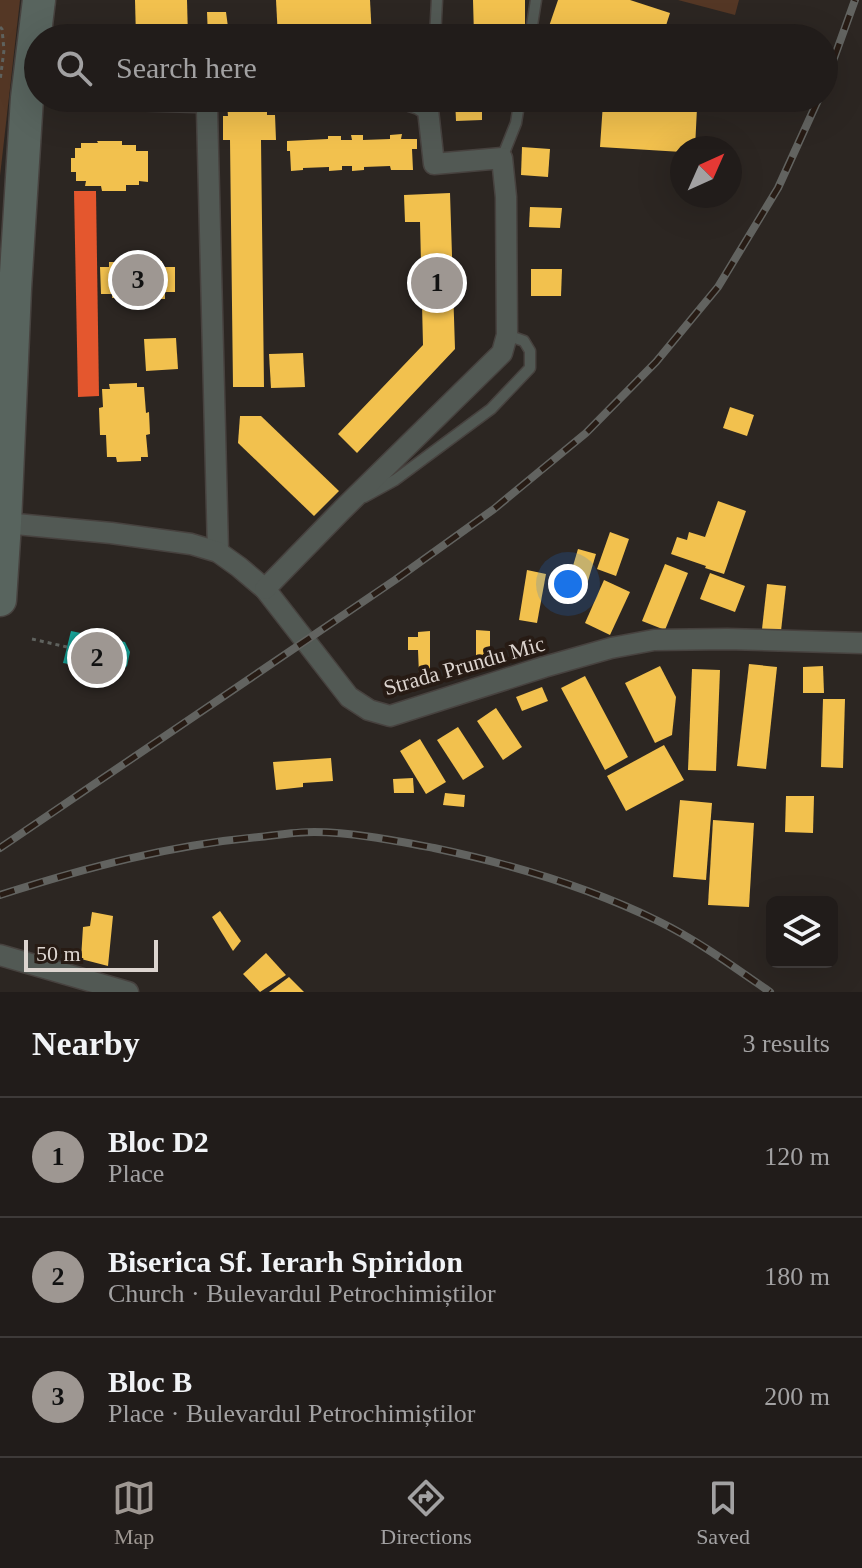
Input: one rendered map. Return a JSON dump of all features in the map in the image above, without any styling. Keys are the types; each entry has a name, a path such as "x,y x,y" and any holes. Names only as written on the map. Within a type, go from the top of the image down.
{"main road":[{"path":"38,24 39,0"},
{"path":"0,600 5,523 8,288 31,112"}],"street":[{"path":"207,112 218,552"},
{"path":"265,589 502,353 507,335 506,197 502,158 434,164 431,112"},
{"name":"Strada Prundu Mic","path":"5,523 125,535 191,544 218,552 265,589 349,697 369,710 390,716 544,667 611,648 654,640 862,643"},
{"path":"0,955 128,992"}],"lane":[{"path":"436,24 437,0"},
{"path":"532,24 536,0"},
{"path":"502,158 518,112"},
{"path":"342,510 395,480 491,409 530,368 530,351 524,341 507,335"}],"path":[{"path":"0,27 4,50 0,81"},
{"path":"32,639 67,647"}],"shaded area":[{"path":"0,0 20,0 0,176"},
{"path":"678,0 739,0 735,15"}],"building: Homes":[{"path":"135,0 187,0 188,24 136,24"},
{"path":"276,0 370,0 371,24 277,24"},
{"path":"473,0 525,0 525,24 474,24"},
{"path":"558,0 630,0 670,13 666,24 550,24"},
{"path":"207,12 226,12 228,24 207,24"},
{"path":"228,112 267,112 267,115 275,115 276,140 261,140 264,387 233,387 230,140 223,140 223,116 228,116"},
{"path":"456,112 482,112 482,120 456,121"},
{"path":"602,112 697,112 696,136 670,136 670,151 600,147"},
{"path":"402,134 401,139 417,139 417,149 412,149 413,170 391,170 390,166 364,167 364,170 352,171 352,166 342,166 342,170 329,171 329,167 291,171 287,141 328,139 328,136 352,140 351,135 363,135 363,140 390,139 390,135"},
{"path":"122,141 122,145 136,145 136,151 148,151 148,182 126,185 126,191 102,191 101,186 85,186 86,181 76,181 76,172 71,172 75,148 81,148 81,143"},
{"path":"522,147 550,149 548,177 521,175"},
{"path":"450,193 455,349 357,453 338,434 423,345 420,222 405,222 404,195"},
{"path":"530,207 562,208 560,228 529,227"},
{"path":"149,256 149,262 162,261 162,267 175,267 175,292 165,292 165,299 153,299 153,303 122,304 122,298 101,294 100,267 109,267 109,262 121,262 121,257"},
{"path":"531,269 562,269 561,296 531,296"},
{"path":"176,338 178,369 146,371 144,339"},
{"path":"303,353 305,387 271,388 269,354"},
{"path":"137,383 137,387 144,387 146,413 149,412 150,434 146,435 148,457 141,457 141,461 117,462 116,457 107,457 106,435 100,435 102,389 110,389 109,384"},
{"path":"730,407 754,415 747,436 723,428"},
{"path":"240,416 261,416 339,491 314,516 238,443"},
{"path":"718,501 746,511 724,574 671,554 677,537 687,540 689,532 705,537"},
{"path":"610,532 629,539 616,576 597,569"},
{"path":"578,549 596,554 585,591 567,586"},
{"path":"665,564 688,573 665,630 642,621"},
{"path":"527,570 546,574 537,623 519,620"},
{"path":"710,573 745,586 735,612 700,599"},
{"path":"604,580 630,592 610,635 585,623"},
{"path":"767,584 786,586 781,631 762,629"},
{"path":"476,630 490,631 490,665 476,665"},
{"path":"430,631 430,674 419,674 418,650 408,650 408,637 418,637 418,632"},
{"path":"749,664 777,667 766,769 737,766"},
{"path":"660,666 676,697 672,735 655,743 625,683"},
{"path":"823,666 824,693 803,693 803,667"},
{"path":"692,669 720,670 716,771 688,770"},
{"path":"585,676 628,757 605,770 561,688"},
{"path":"542,687 548,701 522,711 516,697"},
{"path":"823,699 845,699 843,768 821,767"},
{"path":"496,708 522,747 503,760 477,721"},
{"path":"458,727 484,767 463,780 437,740"},
{"path":"420,739 446,782 426,794 400,751"},
{"path":"664,745 684,780 626,811 607,776"},
{"path":"331,758 333,781 303,783 303,787 276,790 273,762"},
{"path":"413,778 414,793 394,793 393,779"},
{"path":"445,793 465,795 464,807 443,805"},
{"path":"786,796 814,796 813,833 785,832"},
{"path":"680,800 712,803 706,880 673,877"},
{"path":"713,820 754,823 749,907 708,905"},
{"path":"220,911 241,941 233,951 212,917"},
{"path":"92,912 113,916 108,966 81,959 83,927 90,926"},
{"path":"266,953 286,975 260,992 243,974"},
{"path":"289,977 304,992 269,992"}],"building: Shops":[{"path":"74,191 96,191 99,396 78,397"}],"building: Public":[{"path":"71,631 125,642 130,652 127,666 118,673 63,663"}],"railway":[{"path":"838,47 855,0"},
{"path":"0,848 395,580 494,509 586,433 656,362 718,287 778,188 813,112"},
{"path":"0,895 96,867 193,846 300,832 358,835 491,861 603,897 687,937 770,992"}],"place":[{"name":"Bloc B","path":"138,280"},
{"name":"Bloc D2","path":"437,283"},
{"name":"Biserica Sf. Ierarh Spiridon","path":"97,658"}]}
